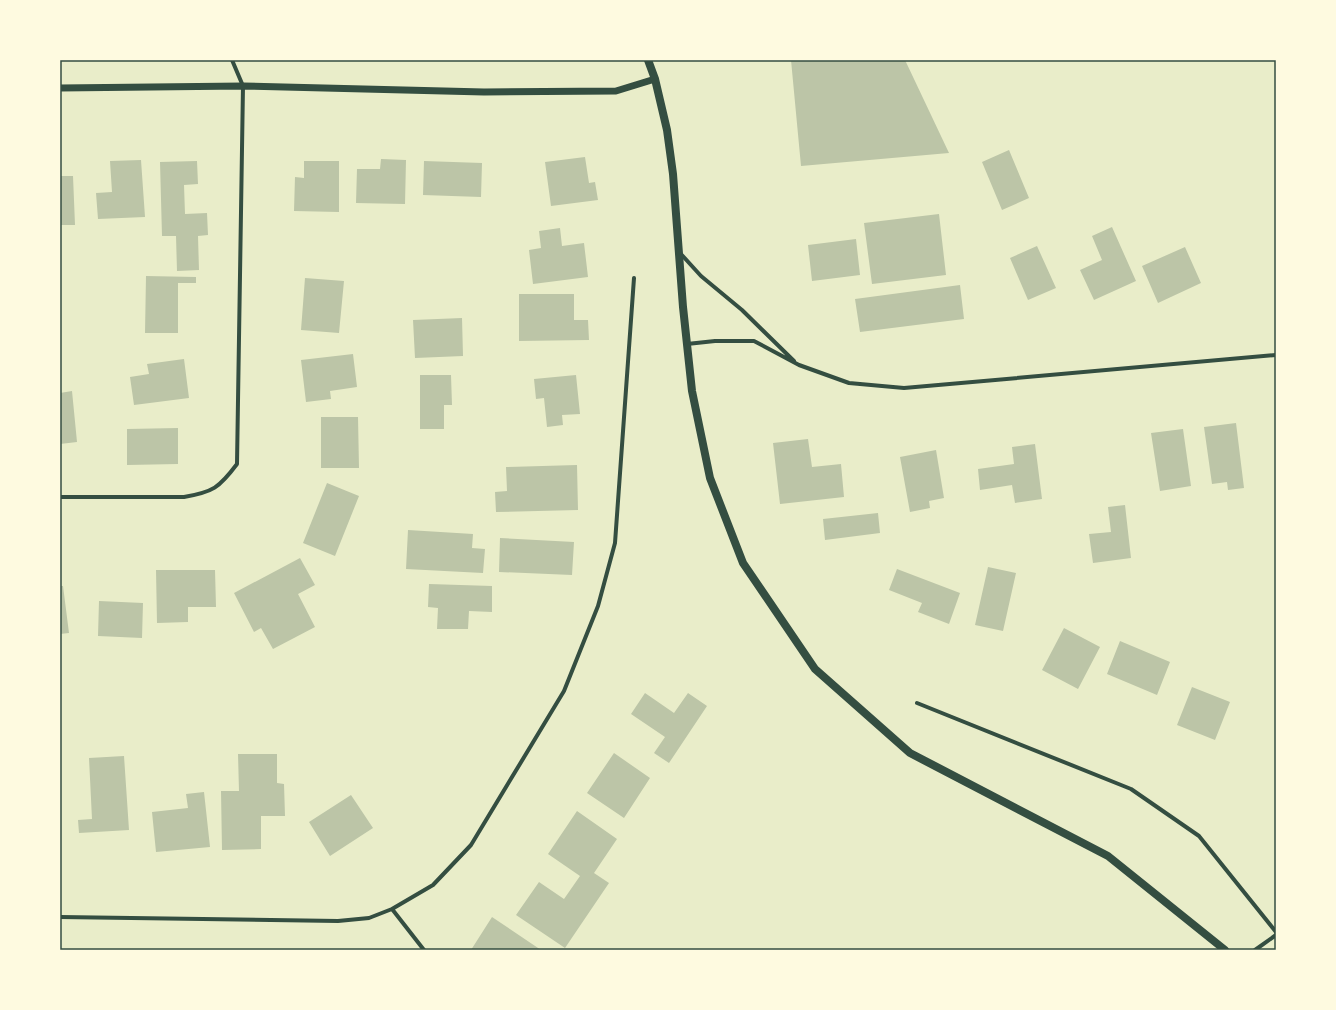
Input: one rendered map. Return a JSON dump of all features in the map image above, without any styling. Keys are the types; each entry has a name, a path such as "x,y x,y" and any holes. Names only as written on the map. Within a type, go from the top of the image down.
{"main road":[{"path":"648,60 655,80 667,130 673,174 692,391 710,478 743,563 815,669 910,753 1108,856 1226,950"}],"street":[{"path":"60,497 184,497 201,494 219,486 237,464 243,86 232,60"},
{"path":"60,88 243,86 484,92 616,90 655,80"},
{"path":"679,252 701,276 742,310 799,365"},
{"path":"60,917 338,921 369,918 392,909 433,885 471,845 564,692 598,606 615,543 634,278"},
{"path":"687,344 715,341 754,341 799,365 849,383 904,388 1276,355"},
{"path":"916,703 1131,789 1199,836 1276,934 1254,950"},
{"path":"392,909 424,950"}],"building":[{"path":"791,60 905,60 949,153 801,166"},
{"path":"1009,150 1029,198 1002,210 982,162"},
{"path":"585,157 589,183 595,182 598,200 551,206 545,162"},
{"path":"381,159 406,160 405,204 356,203 357,169 380,169"},
{"path":"141,160 145,217 98,219 96,193 112,192 110,161"},
{"path":"197,161 198,184 184,185 185,214 207,213 208,235 198,236 199,270 177,271 176,236 162,236 160,162"},
{"path":"304,161 339,161 339,212 294,211 295,177 304,178"},
{"path":"424,161 482,163 481,197 423,195"},
{"path":"60,176 73,176 75,225 60,225"},
{"path":"939,214 946,275 872,284 864,223"},
{"path":"1112,227 1136,281 1094,300 1080,270 1102,260 1092,236"},
{"path":"560,228 562,246 584,243 588,277 533,284 529,250 541,248 539,231"},
{"path":"856,239 860,275 812,281 808,245"},
{"path":"1037,246 1056,288 1028,300 1010,258"},
{"path":"1185,247 1201,283 1158,303 1142,266"},
{"path":"146,276 196,277 196,283 178,283 178,333 145,333"},
{"path":"305,278 344,281 339,333 301,330"},
{"path":"960,285 964,319 860,332 855,299"},
{"path":"519,294 574,294 574,320 588,320 589,340 519,341"},
{"path":"462,318 463,356 415,358 413,320"},
{"path":"353,354 357,387 330,391 331,399 306,402 301,360"},
{"path":"184,359 189,398 134,405 130,377 149,374 147,364"},
{"path":"420,375 451,375 452,405 444,405 444,429 420,429"},
{"path":"576,375 580,414 562,415 563,425 547,427 544,398 536,399 534,379"},
{"path":"72,391 77,442 60,444 60,393"},
{"path":"321,417 358,417 359,468 321,468"},
{"path":"1236,423 1244,488 1228,490 1227,482 1212,484 1204,427"},
{"path":"178,428 178,464 127,465 127,429"},
{"path":"1183,429 1191,486 1160,491 1151,433"},
{"path":"808,439 812,467 841,464 844,497 780,504 773,443"},
{"path":"1035,444 1042,499 1015,503 1012,485 980,490 978,469 1014,464 1012,447"},
{"path":"936,450 944,498 929,501 930,508 910,512 900,457"},
{"path":"577,465 578,510 496,512 495,492 507,491 506,467"},
{"path":"327,483 359,496 335,556 303,543"},
{"path":"1125,505 1131,558 1093,563 1089,534 1111,532 1108,507"},
{"path":"878,513 880,533 825,540 823,519"},
{"path":"408,530 473,534 472,548 485,549 483,573 406,569"},
{"path":"500,538 574,542 572,575 499,572"},
{"path":"300,558 315,585 298,594 315,627 273,649 261,628 254,632 234,593"},
{"path":"988,567 1016,573 1003,631 975,625"},
{"path":"897,569 960,593 949,624 918,612 922,603 889,590"},
{"path":"156,570 215,570 216,607 188,607 188,622 157,623"},
{"path":"429,584 492,586 492,612 469,611 468,629 437,629 438,608 428,607"},
{"path":"60,586 63,586 69,633 60,634"},
{"path":"99,601 143,603 142,638 98,636"},
{"path":"1064,628 1100,647 1078,689 1042,670"},
{"path":"1120,641 1170,662 1157,695 1107,674"},
{"path":"1192,687 1230,702 1215,740 1177,725"},
{"path":"645,693 674,713 688,693 707,706 669,763 654,753 665,737 631,714"},
{"path":"614,753 650,778 624,818 587,793"},
{"path":"238,754 277,754 277,783 284,784 285,816 261,816 261,849 222,850 221,791 239,791"},
{"path":"124,756 129,830 79,833 78,820 92,819 89,758"},
{"path":"204,792 210,847 156,852 152,812 188,808 186,794"},
{"path":"351,795 373,828 330,856 309,822"},
{"path":"577,811 617,839 594,873 609,883 565,948 516,915 539,882 564,899 580,876 548,854"},
{"path":"492,917 541,950 471,950"}]}
